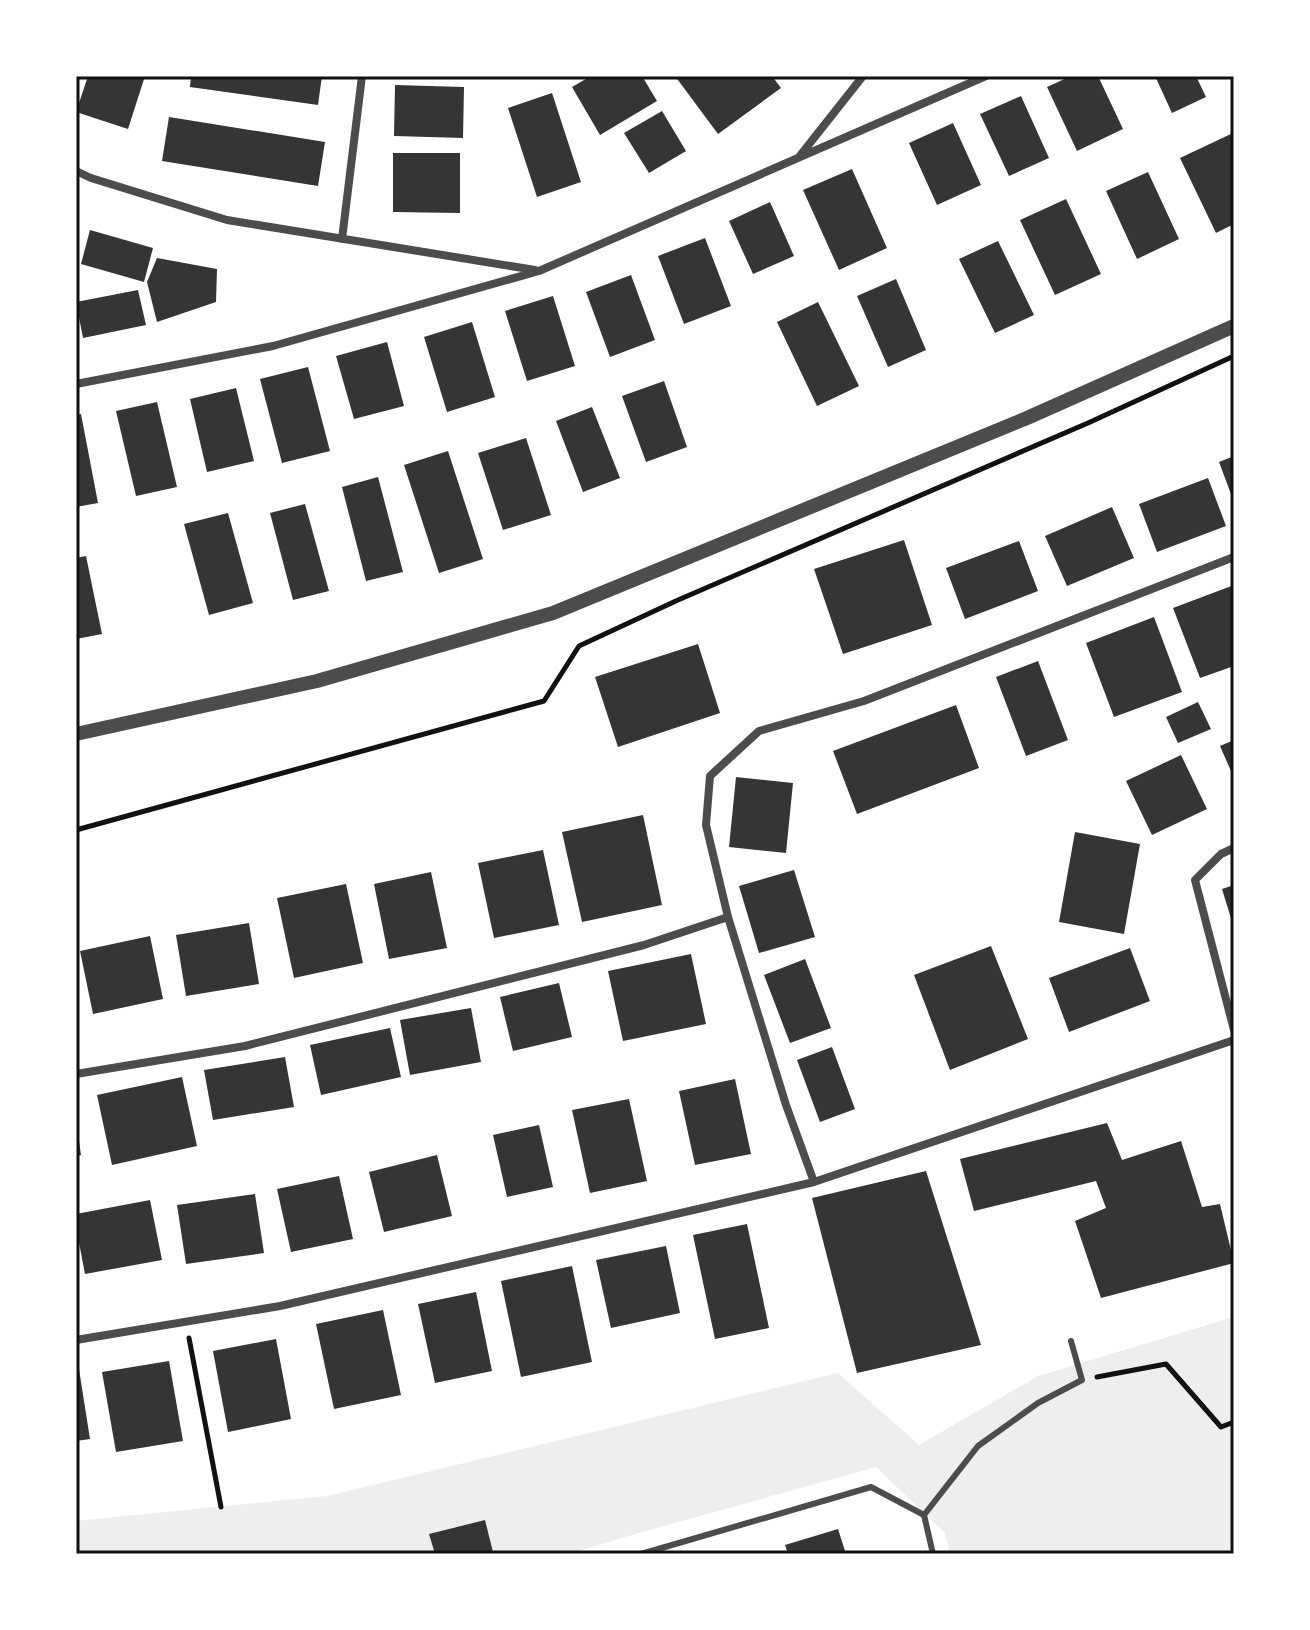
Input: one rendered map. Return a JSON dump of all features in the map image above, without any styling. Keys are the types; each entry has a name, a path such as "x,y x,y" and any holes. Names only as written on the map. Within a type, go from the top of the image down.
{"street":[{"path":"342,239 362,76"},
{"path":"798,158 863,76"},
{"path":"76,384 273,346 539,271 986,76"},
{"path":"76,171 227,220 539,271"},
{"path":"76,734 317,681 553,613 1027,418 1234,326"},
{"path":"814,1182 786,1105 728,917 706,825 710,776 759,731 864,701 1234,557"},
{"path":"1234,848 1221,854 1195,880 1234,1030"},
{"path":"76,1074 245,1046 644,945 728,917"},
{"path":"76,1340 280,1306 814,1182 1234,1040"}],"lane":[{"path":"924,1515 978,1446 1038,1403 1082,1380 1071,1341"},
{"path":"641,1554 871,1487 924,1515 933,1554"}],"path":[{"path":"76,830 544,701 579,646 1234,356"},
{"path":"185,1322 221,1507"},
{"path":"1082,1380 1166,1364 1221,1427 1234,1422"}],"shaded area":[{"path":"1234,1317 1234,1554 950,1554 945,1533 876,1467 568,1554 76,1554 76,1521 327,1496 838,1373 919,1445 1038,1376"}],"building":[{"path":"88,76 145,76 128,129 76,112"},
{"path":"191,76 322,76 318,105 190,87"},
{"path":"591,76 642,76 657,101 600,135 572,87"},
{"path":"675,76 772,76 781,88 718,134"},
{"path":"1071,76 1098,76 1123,129 1077,151 1047,87"},
{"path":"1155,76 1196,76 1206,97 1172,113"},
{"path":"395,85 464,87 463,138 394,136"},
{"path":"552,93 581,182 537,197 508,108"},
{"path":"1021,96 1049,158 1009,176 980,114"},
{"path":"662,111 686,151 649,173 624,133"},
{"path":"169,117 325,142 318,186 162,161"},
{"path":"953,123 981,185 937,205 909,143"},
{"path":"1233,133 1234,224 1216,233 1180,158"},
{"path":"393,153 460,153 460,213 393,212"},
{"path":"852,169 887,248 839,270 803,190"},
{"path":"1148,172 1179,239 1137,259 1106,191"},
{"path":"1066,199 1101,274 1055,295 1020,220"},
{"path":"770,202 794,256 753,274 729,221"},
{"path":"90,230 153,248 144,282 81,264"},
{"path":"705,238 731,306 684,324 658,256"},
{"path":"998,241 1034,315 995,333 959,259"},
{"path":"157,258 217,269 216,302 157,322 147,282"},
{"path":"631,275 655,340 610,357 586,292"},
{"path":"896,279 926,350 888,367 857,296"},
{"path":"138,290 146,325 83,338 76,302"},
{"path":"553,296 575,366 527,381 505,311"},
{"path":"818,302 859,386 817,406 777,322"},
{"path":"472,322 495,397 447,412 424,337"},
{"path":"387,342 404,406 354,419 336,356"},
{"path":"308,367 330,451 282,463 260,379"},
{"path":"664,381 687,447 646,462 622,396"},
{"path":"236,388 254,461 207,472 190,399"},
{"path":"157,402 177,487 136,496 116,411"},
{"path":"592,407 620,478 583,492 556,421"},
{"path":"81,414 98,503 76,507 76,415"},
{"path":"526,438 551,515 503,530 478,453"},
{"path":"448,451 483,559 439,573 404,465"},
{"path":"1234,456 1234,502 1219,462"},
{"path":"378,477 403,572 366,581 342,487"},
{"path":"1208,478 1226,526 1157,552 1139,504"},
{"path":"305,504 329,591 293,600 270,513"},
{"path":"1112,507 1134,558 1067,586 1045,536"},
{"path":"228,513 253,603 209,615 184,524"},
{"path":"904,540 932,625 843,654 814,569"},
{"path":"1019,541 1038,591 965,619 946,568"},
{"path":"86,556 102,634 76,639 76,558"},
{"path":"1234,585 1234,666 1200,678 1173,608"},
{"path":"1154,617 1182,692 1114,717 1086,643"},
{"path":"698,644 720,713 618,747 595,677"},
{"path":"1038,661 1068,740 1026,756 996,677"},
{"path":"1198,702 1211,729 1178,743 1166,717"},
{"path":"956,705 979,768 857,814 833,751"},
{"path":"1234,740 1234,778 1220,746"},
{"path":"1181,755 1207,809 1152,835 1126,781"},
{"path":"736,777 793,783 786,853 729,847"},
{"path":"643,815 662,905 582,922 562,832"},
{"path":"1075,832 1140,844 1124,934 1059,922"},
{"path":"543,850 559,925 494,938 478,863"},
{"path":"794,870 815,937 759,953 739,886"},
{"path":"431,872 447,948 389,959 374,884"},
{"path":"346,884 363,963 294,978 277,898"},
{"path":"1234,885 1234,925 1233,925 1222,889"},
{"path":"249,923 259,984 186,996 176,935"},
{"path":"150,936 163,999 93,1014 80,951"},
{"path":"991,946 1028,1039 950,1070 914,975"},
{"path":"1130,948 1150,1001 1069,1032 1049,978"},
{"path":"691,954 706,1024 623,1041 608,971"},
{"path":"805,959 831,1028 790,1043 764,975"},
{"path":"559,983 572,1037 513,1051 500,997"},
{"path":"471,1008 481,1062 410,1075 400,1020"},
{"path":"390,1028 401,1077 321,1095 310,1045"},
{"path":"832,1047 855,1109 820,1122 797,1060"},
{"path":"285,1057 294,1107 213,1120 204,1070"},
{"path":"182,1077 197,1146 112,1165 97,1095"},
{"path":"735,1079 751,1154 695,1165 679,1091"},
{"path":"629,1099 647,1181 590,1193 572,1110"},
{"path":"1107,1123 1122,1160 1181,1141 1202,1207 1220,1204 1234,1263 1101,1298 1075,1221 1106,1208 1096,1181 974,1211 960,1159"},
{"path":"539,1125 553,1187 507,1197 493,1135"},
{"path":"76,1134 81,1155 76,1156"},
{"path":"437,1155 452,1216 384,1232 369,1172"},
{"path":"926,1171 981,1345 857,1373 812,1198"},
{"path":"339,1176 353,1239 291,1252 277,1189"},
{"path":"255,1194 264,1253 186,1264 177,1205"},
{"path":"150,1200 162,1260 85,1274 76,1214"},
{"path":"747,1224 769,1328 715,1339 693,1235"},
{"path":"666,1246 680,1313 611,1328 596,1260"},
{"path":"572,1266 592,1362 521,1377 501,1281"},
{"path":"476,1292 492,1371 435,1383 418,1304"},
{"path":"383,1310 401,1395 334,1409 316,1324"},
{"path":"276,1339 291,1419 228,1432 213,1351"},
{"path":"169,1361 183,1441 116,1452 102,1372"},
{"path":"76,1363 90,1439 76,1441"},
{"path":"485,1520 493,1552 435,1554 429,1534"},
{"path":"838,1529 846,1554 788,1554 785,1545"}]}
